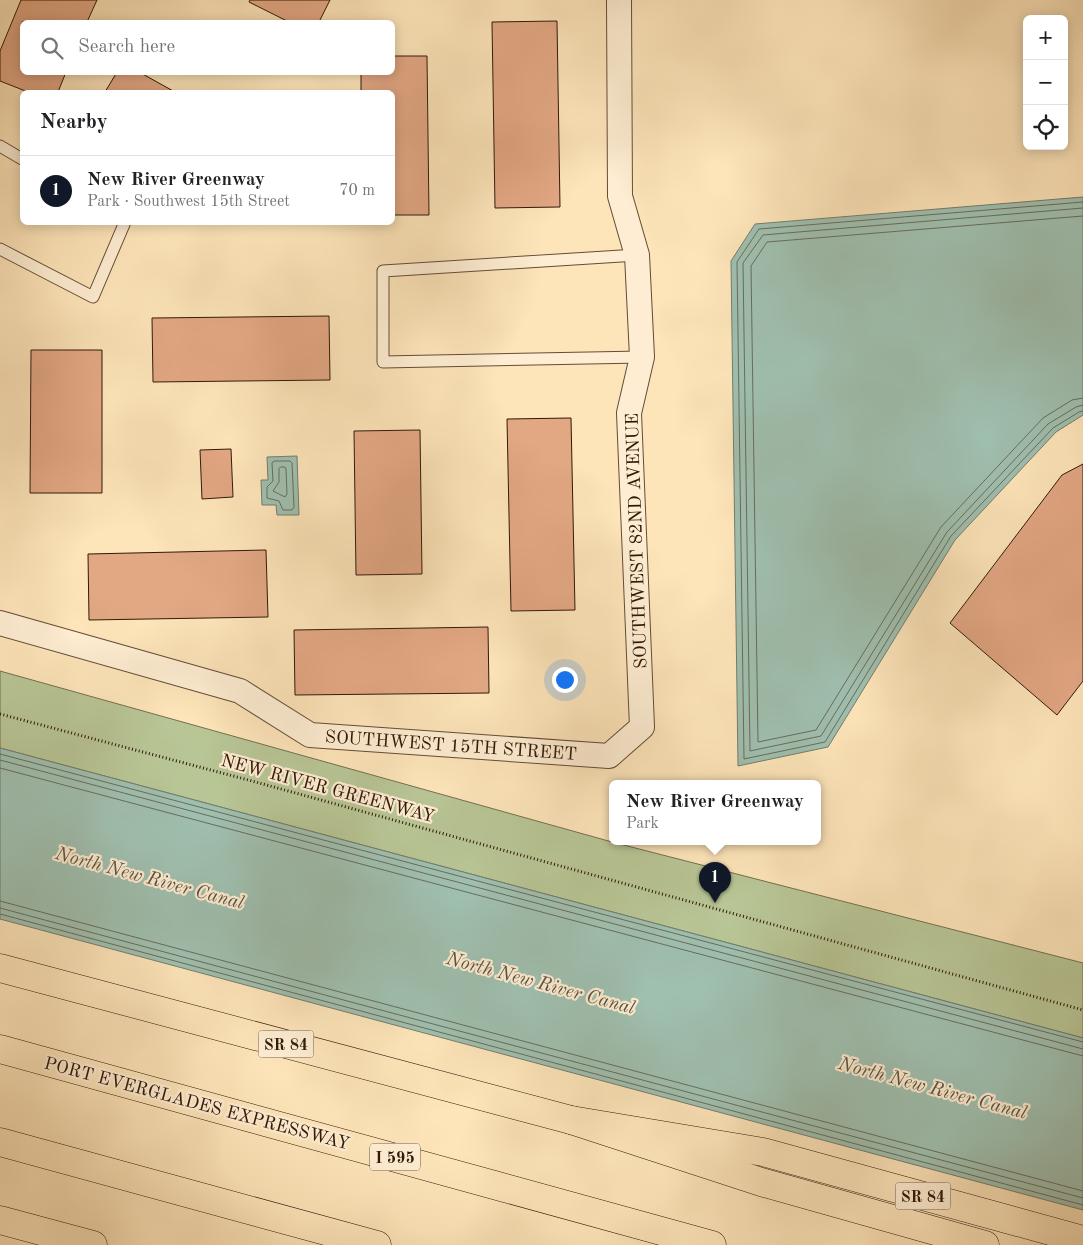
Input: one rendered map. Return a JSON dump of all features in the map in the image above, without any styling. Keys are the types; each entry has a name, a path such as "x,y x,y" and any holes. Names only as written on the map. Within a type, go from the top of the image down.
{"main road":[{"name":"SR 84","path":"0,968 572,1120 763,1152 1083,1240"},
{"name":"PORT EVERGLADES EXPRESSWAY","path":"0,1049 712,1245"},
{"path":"572,1120 760,1182 985,1245"},
{"path":"0,1142 377,1245"},
{"path":"0,1220 94,1245"}],"street":[{"name":"SOUTHWEST 82ND AVENUE","path":"619,0 620,196 637,255 642,357 630,413 642,727"},
{"name":"SOUTHWEST 15TH STREET","path":"0,623 240,691 310,736 608,756 642,727"}],"lane":[{"path":"0,146 20,158"},
{"path":"0,249 93,296 124,225"},
{"path":"637,255 383,271 383,362 642,357"}],"path":[{"name":"NEW RIVER GREENWAY","path":"0,714 252,781 1083,1010"}],"green space":[{"path":"0,671 609,841 609,845 624,845 1083,963 1083,1038 0,748"}],"water":[{"path":"1083,197 1083,415 1056,432 955,540 828,747 738,766 731,261 755,224"},
{"path":"297,456 299,515 277,515 276,505 262,505 261,480 268,480 267,457"},
{"name":"North New River Canal","path":"0,748 1083,1038 1083,1210 0,919"}],"building":[{"path":"21,0 97,0 88,20 20,20 20,75 65,75 59,90 23,90 0,81 0,51"},
{"path":"250,0 330,0 320,20 285,20 249,2"},
{"path":"557,21 560,207 495,208 492,22"},
{"path":"395,56 427,56 429,215 395,215 395,90 361,90 361,75 395,75"},
{"path":"115,75 144,75 171,90 106,90"},
{"path":"329,316 330,380 153,382 152,318"},
{"path":"31,350 102,350 102,493 30,493"},
{"path":"571,418 575,610 511,611 507,419"},
{"path":"420,430 422,574 356,575 354,431"},
{"path":"231,449 233,497 202,499 200,450"},
{"path":"1083,464 1083,681 1057,715 950,623 1062,475"},
{"path":"266,550 268,617 89,620 88,554"},
{"path":"488,627 489,693 295,695 294,630"}],"place":[{"name":"New River Greenway","path":"715,903"}]}
